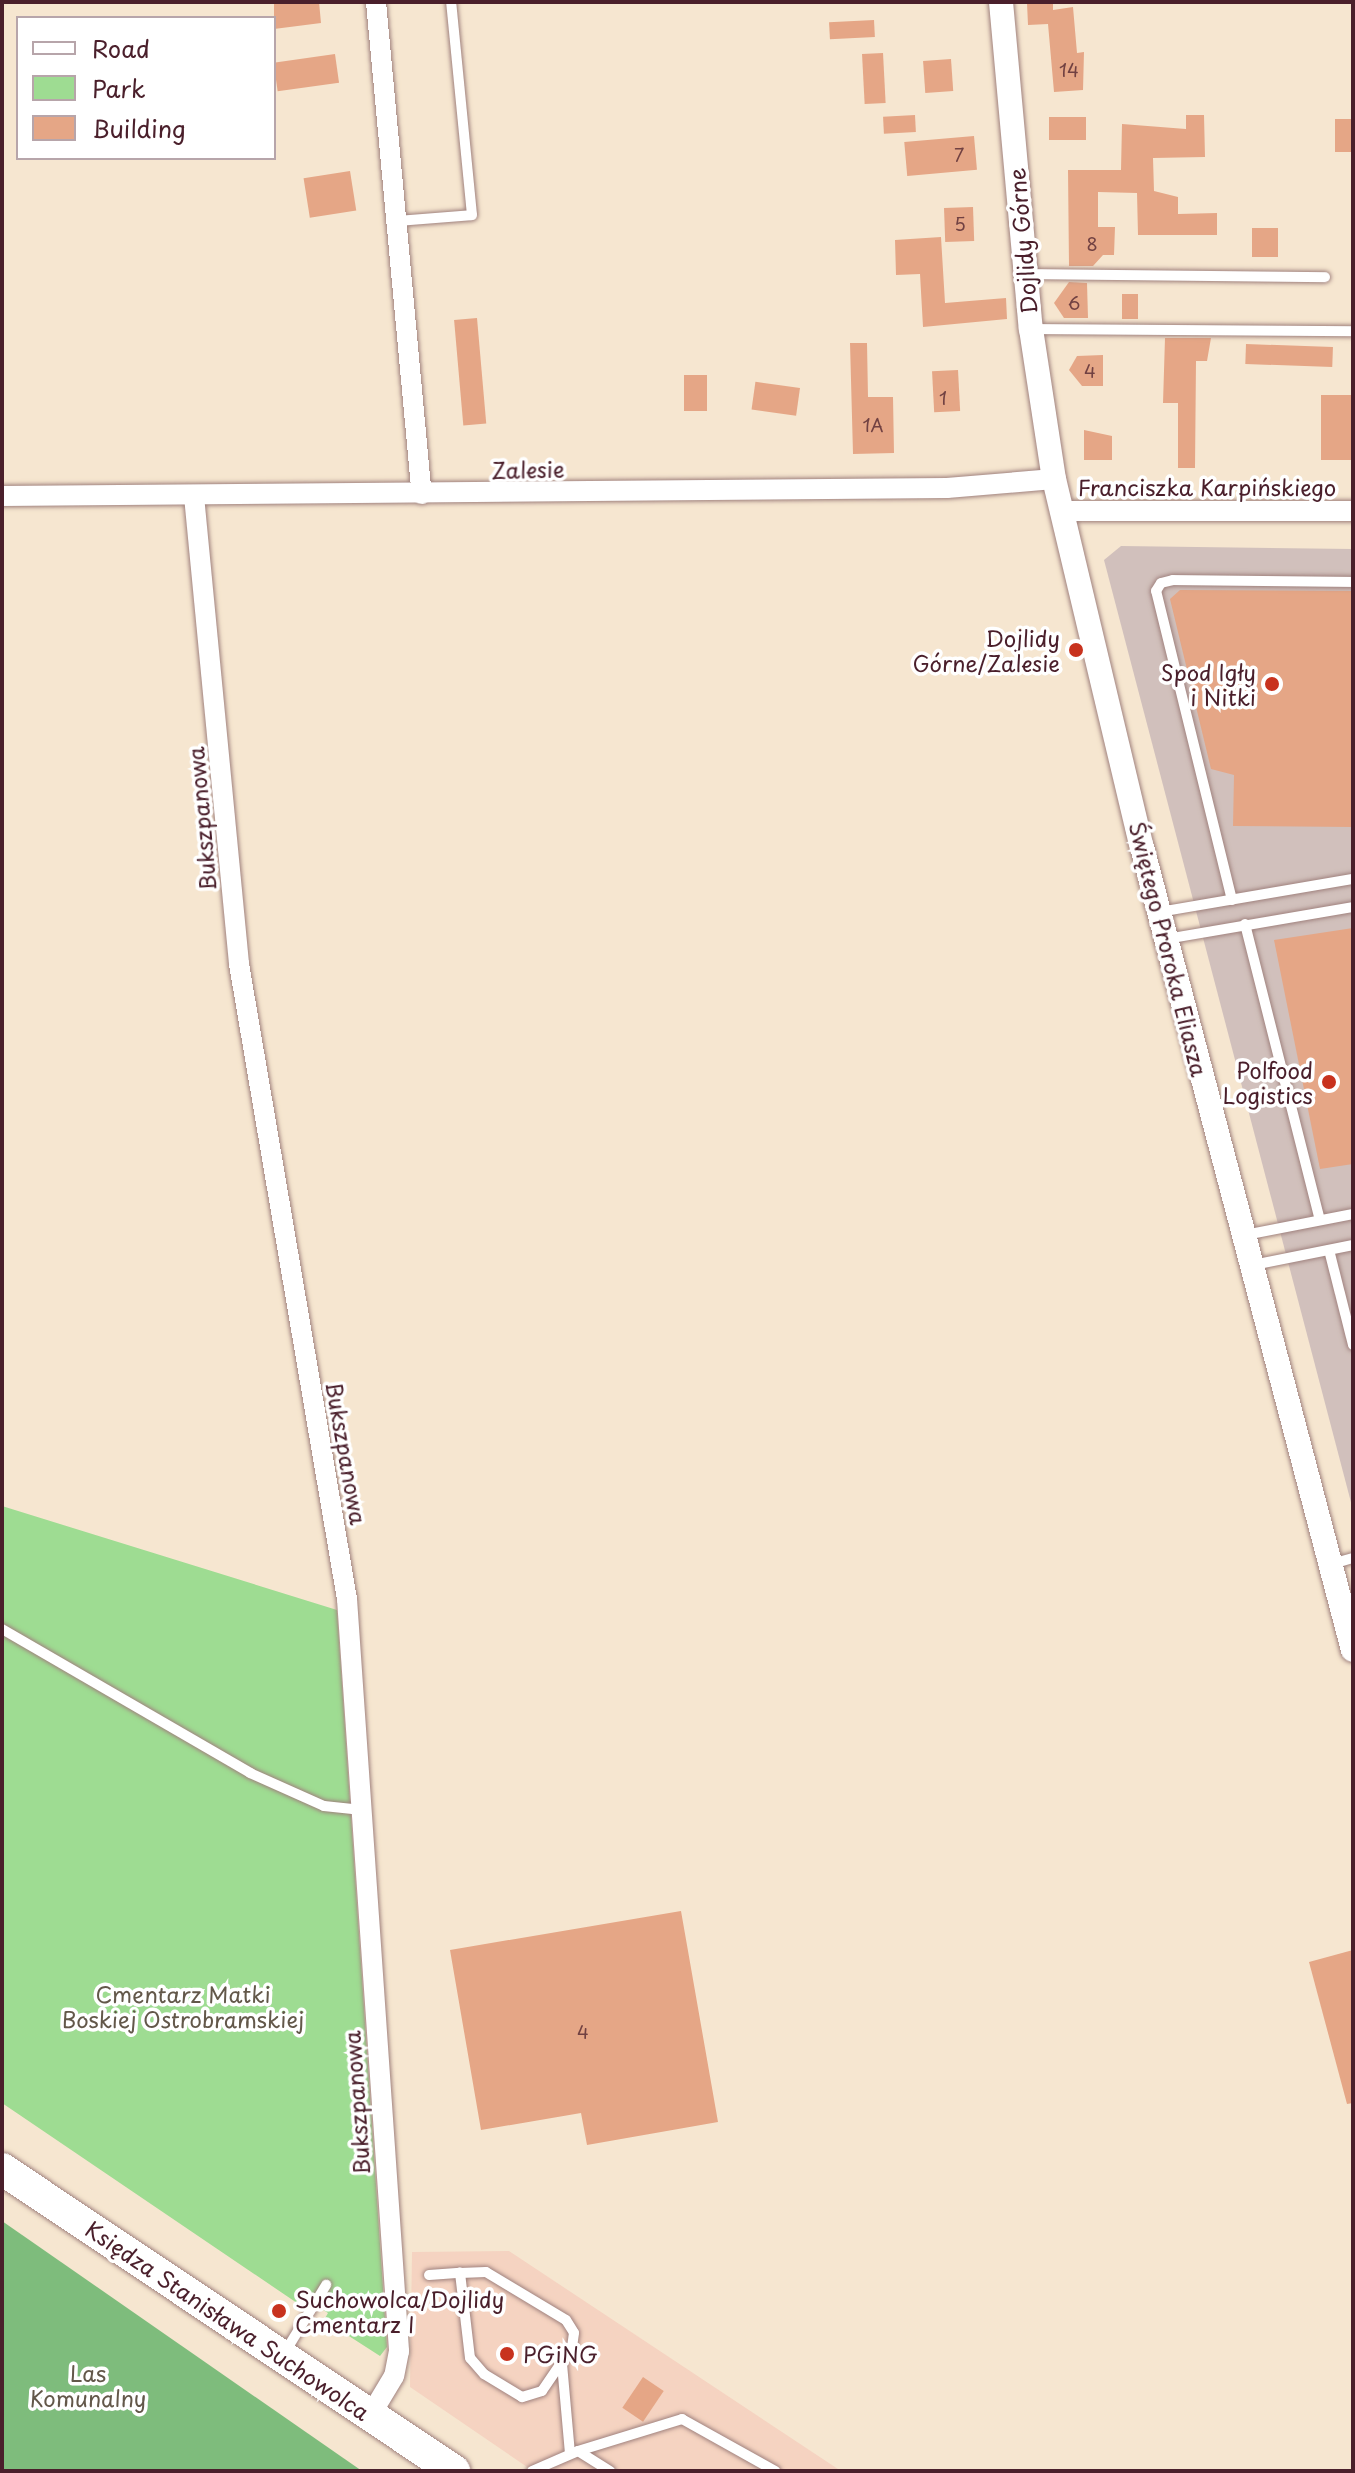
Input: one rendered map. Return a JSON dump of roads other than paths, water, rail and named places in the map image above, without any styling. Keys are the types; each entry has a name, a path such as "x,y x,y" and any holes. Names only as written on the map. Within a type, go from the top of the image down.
{"highway":[{"name":"Księdza Stanisława Suchowolca","path":"2,2169 454,2471"}],"street":[{"path":"376,2 422,494"},
{"name":"Dojlidy Górne","path":"1001,2 1031,329 1054,479"},
{"name":"Zalesie","path":"2,496 947,488 1054,479"},
{"name":"Świętego Proroka Eliasza","path":"1054,479 1159,912 1250,1265 1342,1561 1353,1650"},
{"name":"Bukszpanowa","path":"194,496 239,964 347,1599 364,1810 377,2074 399,2351 394,2376 370,2416"},
{"name":"Franciszka Karpińskiego","path":"1061,511 1353,511"}],"lane":[{"path":"396,221 472,215 451,2"},
{"path":"1026,274 1325,277"},
{"path":"1031,329 1353,331"},
{"path":"1232,900 1156,591 1161,583 1173,580 1353,582"},
{"path":"1159,912 1353,879"},
{"path":"1166,939 1353,907"},
{"path":"1245,924 1320,1220"},
{"path":"1243,1235 1353,1214"},
{"path":"1250,1265 1353,1245"},
{"path":"1329,1250 1353,1345"},
{"path":"2,1629 250,1773 324,1806 364,1810"},
{"path":"429,2275 460,2273 486,2272 566,2320 574,2333 562,2364 542,2391 522,2397 484,2374 470,2358 463,2327 460,2273"},
{"path":"282,2357 326,2285"},
{"path":"562,2364 574,2452"},
{"path":"532,2471 574,2452 682,2419 775,2471"},
{"path":"574,2452 610,2471"}],"place":[{"name":"Dojlidy Górne/Zalesie","path":"1076,650"},
{"name":"Spod Igły i Nitki","path":"1272,684"},
{"name":"Polfood Logistics","path":"1329,1082"},
{"name":"Suchowolca/Dojlidy Cmentarz I","path":"279,2311"},
{"name":"PGiNG","path":"507,2354"}],"park label":[{"name":"Cmentarz Matki Boskiej Ostrobramskiej","path":"183,2006"},
{"name":"Las Komunalny","path":"88,2384"}]}
